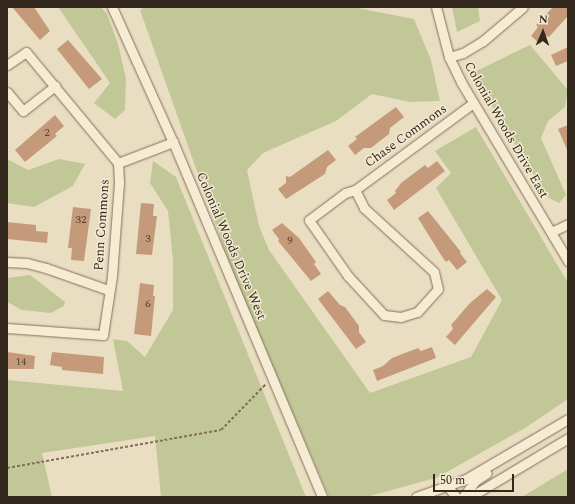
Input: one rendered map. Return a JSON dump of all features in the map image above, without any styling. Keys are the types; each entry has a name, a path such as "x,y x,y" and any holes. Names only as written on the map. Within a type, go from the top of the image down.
{"street":[{"name":"Colonial Woods Drive West","path":"112,7 173,142 322,497"},
{"name":"Colonial Woods Drive East","path":"436,7 449,57 473,103 568,261"},
{"path":"449,57 463,53 483,41 523,7"},
{"path":"7,65 26,52 118,163 173,142"},
{"path":"7,92 23,111 55,86"},
{"name":"Chase Commons","path":"355,190 364,208 434,272 438,289 417,312 402,317 384,315 348,276 309,220 346,193 355,190 473,103"},
{"name":"Penn Commons","path":"7,328 103,335 119,182 118,163"},
{"path":"551,232 568,224"},
{"name":"Penn Commons","path":"7,262 27,263 46,268 108,290"},
{"path":"416,497 448,487 568,419"},
{"path":"463,497 475,481 548,437 553,428"},
{"path":"470,497 568,438"},
{"path":"448,487 456,497"}],"path":[{"path":"7,468 221,430 272,378"}],"green space":[{"path":"58,7 101,7 107,14 118,44 126,79 125,110 115,119 94,103 110,83"},
{"path":"145,7 352,7 414,19 431,60 440,101 410,102 372,94 336,121 263,153 247,170 259,226 269,250 370,393 471,357 502,300 436,188 451,173 435,151 476,127 568,283 568,399 525,428 436,478 366,497 329,497 236,282 140,10"},
{"path":"452,7 478,7 480,21 457,32"},
{"path":"530,45 568,90 565,107 548,121 541,138 566,195 559,203 547,197 472,73"},
{"path":"7,159 28,170 59,159 85,164 73,186 34,207 7,203"},
{"path":"153,161 176,177 306,497 161,497 155,436 42,453 52,497 7,497 7,380 123,391 113,339 127,341 145,357 173,310 173,261 168,211 150,183"},
{"path":"30,275 65,302 64,306 51,313 22,310 7,302 7,278"},
{"path":"568,469 568,497 522,497"}],"building":[{"path":"12,7 34,7 50,31 40,40"},
{"path":"553,7 568,7 568,16 549,37 547,36 540,44 531,36 538,27 536,25"},
{"path":"68,40 102,79 89,89 57,49"},
{"path":"568,47 568,61 556,66 551,55"},
{"path":"396,107 404,117 390,128 389,134 371,148 364,148 355,155 348,146 357,139 355,137"},
{"path":"55,115 64,126 55,134 57,136 25,162 15,150"},
{"path":"568,125 568,152 558,129"},
{"path":"328,150 336,160 327,167 325,174 286,199 278,189 286,183 286,176 290,177"},
{"path":"437,161 445,171 394,210 387,200 396,193 395,191 401,183 425,165 428,168"},
{"path":"141,203 154,204 153,216 157,216 152,255 136,254"},
{"path":"73,207 91,209 84,261 71,260 72,248 68,248"},
{"path":"428,211 461,252 460,253 467,262 457,270 449,260 446,262 418,218"},
{"path":"7,222 36,225 36,231 48,232 47,243 7,239"},
{"path":"282,223 299,238 316,262 314,264 321,274 311,281 278,241 279,239 272,230"},
{"path":"140,283 154,285 153,296 155,296 151,336 134,334"},
{"path":"487,289 496,297 455,345 446,337 453,329 451,325 470,303"},
{"path":"328,291 340,305 345,307 359,326 359,332 366,342 356,349 318,299"},
{"path":"432,347 436,358 377,381 373,370 383,366 392,358 418,348 421,351"},
{"path":"7,352 35,356 34,369 7,369"},
{"path":"52,352 104,357 103,374 62,370 62,367 50,365"}]}
